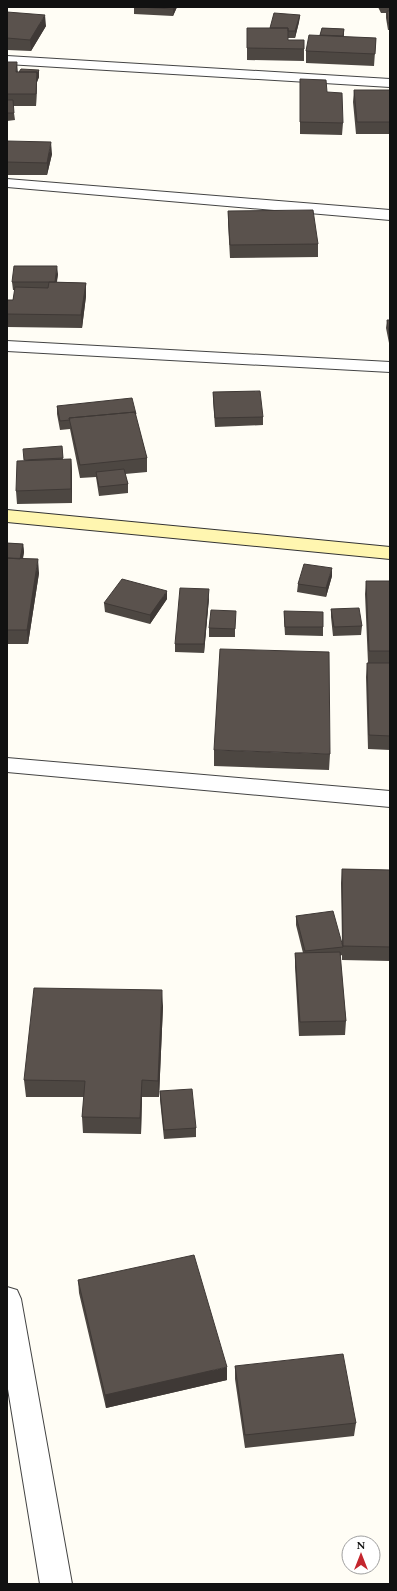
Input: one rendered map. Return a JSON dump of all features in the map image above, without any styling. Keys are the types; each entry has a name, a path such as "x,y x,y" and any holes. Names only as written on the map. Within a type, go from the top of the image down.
{"street":[{"path":"7,60 390,83"},
{"path":"7,183 390,215"},
{"path":"7,346 390,367"},
{"path":"7,516 390,553"},
{"path":"7,765 390,799"},
{"path":"7,1299 56,1584"}],"building":[{"path":"138,7 174,7 173,9"},
{"path":"387,11 390,11 390,23 388,23"},
{"path":"7,12 45,15 30,40 7,38"},
{"path":"274,13 300,15 295,31 288,31 288,28 270,28"},
{"path":"247,28 288,28 288,40 304,40 304,49 247,48"},
{"path":"322,28 344,29 343,36 320,35"},
{"path":"309,35 376,38 375,54 306,51"},
{"path":"7,62 17,62 16,72 37,72 36,94 7,94"},
{"path":"21,69 39,70 37,74 37,72 19,72"},
{"path":"300,79 326,80 327,92 342,93 343,123 300,122"},
{"path":"354,90 390,90 390,122 357,122"},
{"path":"7,100 13,100 14,113 7,113"},
{"path":"7,141 51,142 47,163 7,162"},
{"path":"313,210 318,244 230,245 228,211"},
{"path":"14,266 57,266 55,282 12,282"},
{"path":"49,282 86,283 81,315 7,314 7,300 13,300 15,287 48,288"},
{"path":"387,320 390,320 390,339"},
{"path":"260,391 263,417 215,418 213,392"},
{"path":"132,398 136,414 135,412 69,418 70,420 60,421 57,406"},
{"path":"135,412 147,458 80,465 69,418"},
{"path":"62,446 63,458 24,460 23,449"},
{"path":"71,459 71,489 16,491 17,461"},
{"path":"124,469 128,484 99,487 96,472"},
{"path":"7,543 23,544 20,559 7,558"},
{"path":"7,558 38,559 27,630 7,630"},
{"path":"304,564 332,568 326,588 298,584"},
{"path":"122,579 167,591 150,615 104,603"},
{"path":"366,581 390,581 390,651 369,651"},
{"path":"180,588 209,589 204,644 175,644"},
{"path":"359,608 362,626 334,627 331,609"},
{"path":"211,610 236,611 235,629 209,628"},
{"path":"284,611 323,612 323,627 285,627"},
{"path":"220,649 329,652 330,754 214,750"},
{"path":"367,663 390,663 390,736 369,735"},
{"path":"342,869 390,870 390,947 343,946"},
{"path":"333,911 343,947 305,951 296,916"},
{"path":"340,952 346,1021 300,1022 295,953"},
{"path":"34,988 162,990 158,1081 142,1080 140,1118 82,1117 85,1081 24,1080"},
{"path":"192,1089 196,1128 164,1130 160,1091"},
{"path":"194,1255 227,1367 105,1395 78,1280"},
{"path":"343,1354 356,1423 245,1435 235,1366"}]}
